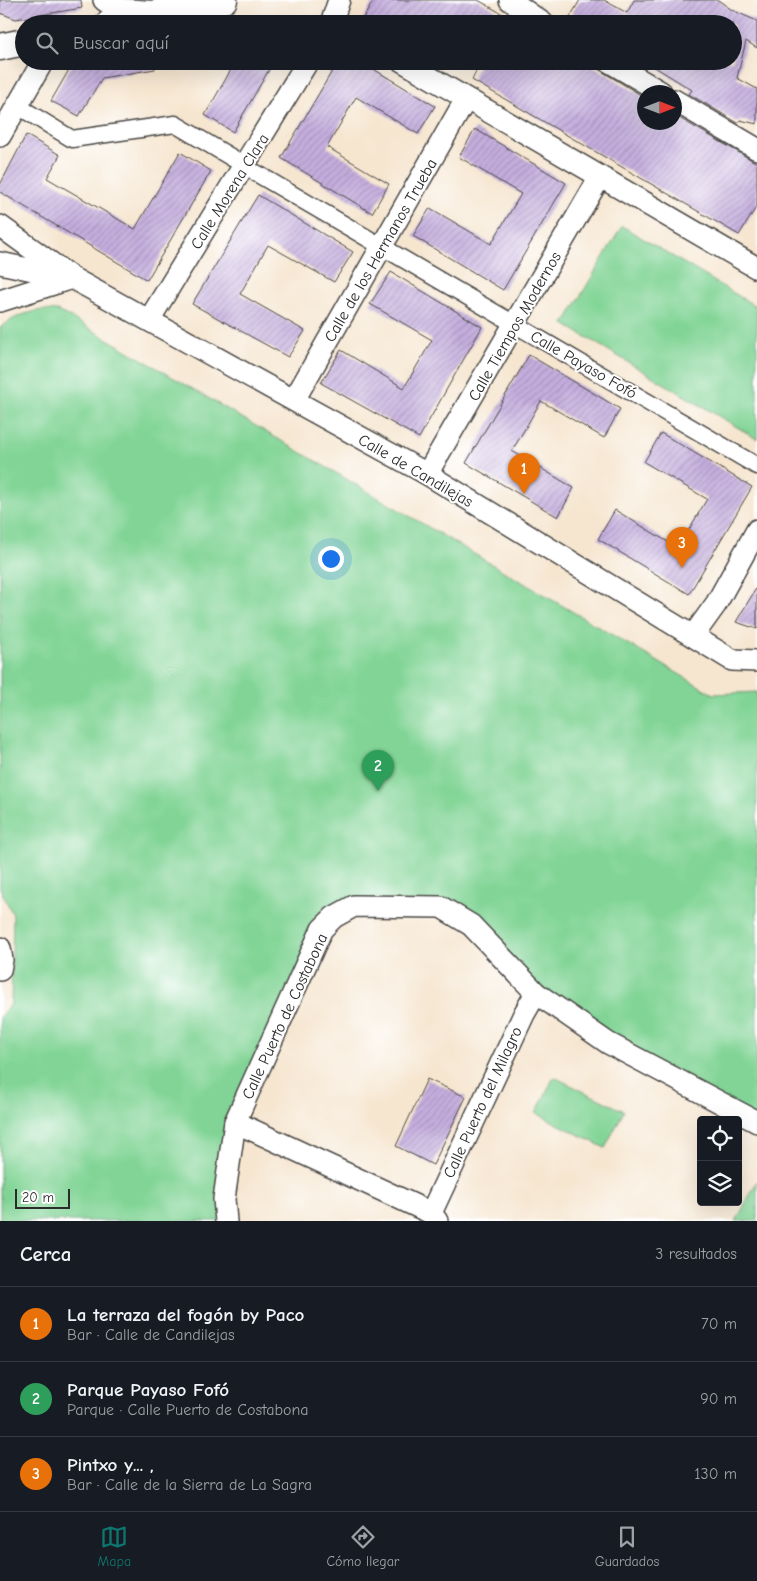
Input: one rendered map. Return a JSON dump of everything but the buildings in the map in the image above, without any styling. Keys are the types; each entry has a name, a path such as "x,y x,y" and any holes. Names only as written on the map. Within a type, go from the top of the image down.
{"street":[{"path":"112,12 152,14 223,0"},
{"path":"336,15 339,0"},
{"path":"510,0 531,15"},
{"path":"0,47 15,44"},
{"path":"0,136 38,70"},
{"name":"Calle Morena Clara","path":"149,320 302,70"},
{"path":"417,70 757,268"},
{"path":"623,70 649,85"},
{"name":"Calle de los Hermanos Trueba","path":"294,400 466,99"},
{"path":"682,105 757,149"},
{"path":"26,111 72,139 174,124 234,159"},
{"name":"Calle Payaso Fofó","path":"256,173 757,466"},
{"name":"Calle Tiempos Modernos","path":"426,474 516,324 600,177"},
{"name":"Calle de Candilejas","path":"0,226 72,278 426,474 732,660 757,661"},
{"name":"Calle de Candilejas","path":"0,262 72,278"},
{"path":"0,301 72,278"},
{"path":"693,636 716,604 757,530"},
{"name":"Calle Puerto de Costabona","path":"226,1221 224,1199 235,1122 322,929 334,916 354,906 441,907 471,925 536,993 608,1043 757,1122"},
{"path":"0,948 0,970"},
{"name":"Calle Puerto del Milagro","path":"235,1122 434,1217 524,1014 536,993"}],"green space":[{"path":"622,226 757,307 757,439 564,324"},
{"path":"42,310 57,311 70,317 713,694 757,692 757,1122 608,1043 441,907 334,917 235,1122 226,1221 0,1221 0,1016 11,1004 13,915 0,888 0,328 20,316"},
{"path":"554,1077 624,1111 605,1148 536,1113"},
{"path":"757,1181 757,1221 736,1221"}],"place":[{"name":"La terraza del fogón by Paco","path":"524,494"},
{"name":"Pintxo y... ,","path":"682,568"},
{"name":"Parque Payaso Fofó","path":"378,791"}]}
